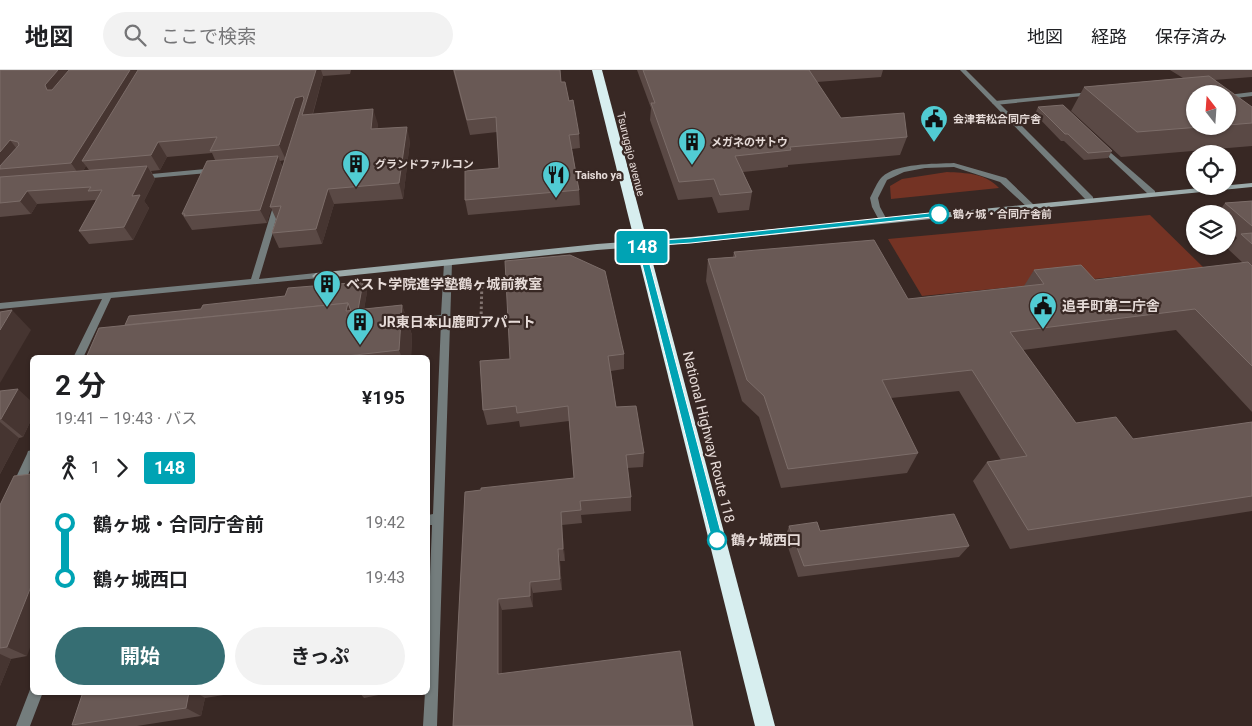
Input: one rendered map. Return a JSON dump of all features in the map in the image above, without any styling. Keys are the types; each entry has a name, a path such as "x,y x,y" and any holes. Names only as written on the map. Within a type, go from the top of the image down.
{"highway":[{"name":"Tsurugajo avenue","path":"597,70 641,244"},
{"name":"National Highway Route 118","path":"641,244 765,726"}],"street":[{"path":"963,70 1090,199"},
{"path":"995,103 1102,93"},
{"path":"1236,96 1252,94"},
{"path":"1049,98 1057,104"},
{"path":"1092,138 1152,193"},
{"path":"883,220 876,207 874,198 884,179 902,170 925,166 954,165 1003,180 1031,206"},
{"path":"132,177 221,170"},
{"path":"0,306 691,240 1152,193 1252,185"},
{"path":"254,282 282,190"},
{"path":"430,726 433,519 448,263"},
{"path":"79,355 108,296"},
{"path":"387,324 446,318"},
{"path":"12,497 30,458"},
{"path":"23,726 35,695"}],"path":[{"path":"481,319 482,273"}],"shaded area":[{"path":"947,172 968,174 988,179 999,188 891,199 890,186 902,179"},
{"path":"1150,215 1186,250 1186,255 1191,255 1204,268 922,296 888,239"}],"building":[{"path":"0,70 58,70 45,85 47,90 52,90 69,70 130,70 71,163 0,169 0,166 19,145 18,142 10,140 0,152"},
{"path":"138,70 316,70 302,115 373,109 371,129 407,127 399,183 328,189 316,229 272,233 281,206 270,207 304,99 303,96 295,98 279,145 210,151 217,137 158,142 151,155 82,161"},
{"path":"454,70 560,70 561,82 565,82 569,101 573,100 579,134 569,135 579,190 465,200 465,171 499,168 496,117 467,120"},
{"path":"643,70 809,70 841,118 904,113 907,137 790,147 791,150 735,156 752,192 720,195 714,179 679,182 651,103 655,103"},
{"path":"1209,76 1221,85 1186,85 1186,128 1137,132 1084,87"},
{"path":"1236,95 1252,107 1252,123 1236,124"},
{"path":"1063,105 1112,151 1088,153 1068,134 1065,134 1038,107"},
{"path":"278,156 260,210 184,216 185,214 182,214 207,161"},
{"path":"147,166 132,196 140,195 124,227 79,231 102,190 88,191 91,187 27,191 20,201 0,203 0,177"},
{"path":"1252,201 1252,226 1236,212 1236,205 1227,205 1225,203"},
{"path":"1252,233 1252,244 1241,234"},
{"path":"874,240 908,299 1044,284 1034,270 1081,265 1095,280 1248,262 1252,266 1252,366 1195,309 1010,332 1076,423 1116,417 1133,439 1252,422 1252,496 1028,530 987,462 1027,456 972,370 882,380 918,453 788,469 764,396 747,380 708,259 736,257 734,252"},
{"path":"570,255 605,271 624,354 608,356 616,407 636,406 644,453 626,455 631,497 580,501 581,510 561,512 563,549 558,549 560,579 530,582 530,596 498,599 498,674 680,651 693,726 453,726 465,492 481,490 481,488 574,478 568,406 517,413 516,406 483,410 480,361 510,359 505,261"},
{"path":"363,282 358,310 351,311 348,303 125,325 129,316 201,309 203,305 285,296 288,288"},
{"path":"348,303 346,311 402,305 399,350 355,355 87,355 99,328"},
{"path":"12,310 0,330 0,312"},
{"path":"18,389 1,419 0,419 0,391"},
{"path":"30,474 30,589 7,647 0,648 0,505 14,476"},
{"path":"954,514 969,546 804,566 789,526 817,522 820,531"},
{"path":"82,695 188,695 186,708 72,725"}],"bus line":[{"name":"148","path":"717,540 641,244 939,214"}],"place":[{"name":"会津若松合同庁舎","path":"934,143"},
{"name":"メガネのサトウ","path":"692,166"},
{"name":"グランドファルコン","path":"356,188"},
{"name":"Taisho ya","path":"556,199"},
{"name":"鶴ヶ城・合同庁舎前","path":"939,214"},
{"name":"ベスト学院進学塾鶴ヶ城前教室","path":"327,308"},
{"name":"追手町第二庁舎","path":"1043,330"},
{"name":"JR東日本山鹿町アパート","path":"360,346"},
{"name":"鶴ヶ城西口","path":"717,540"}]}
